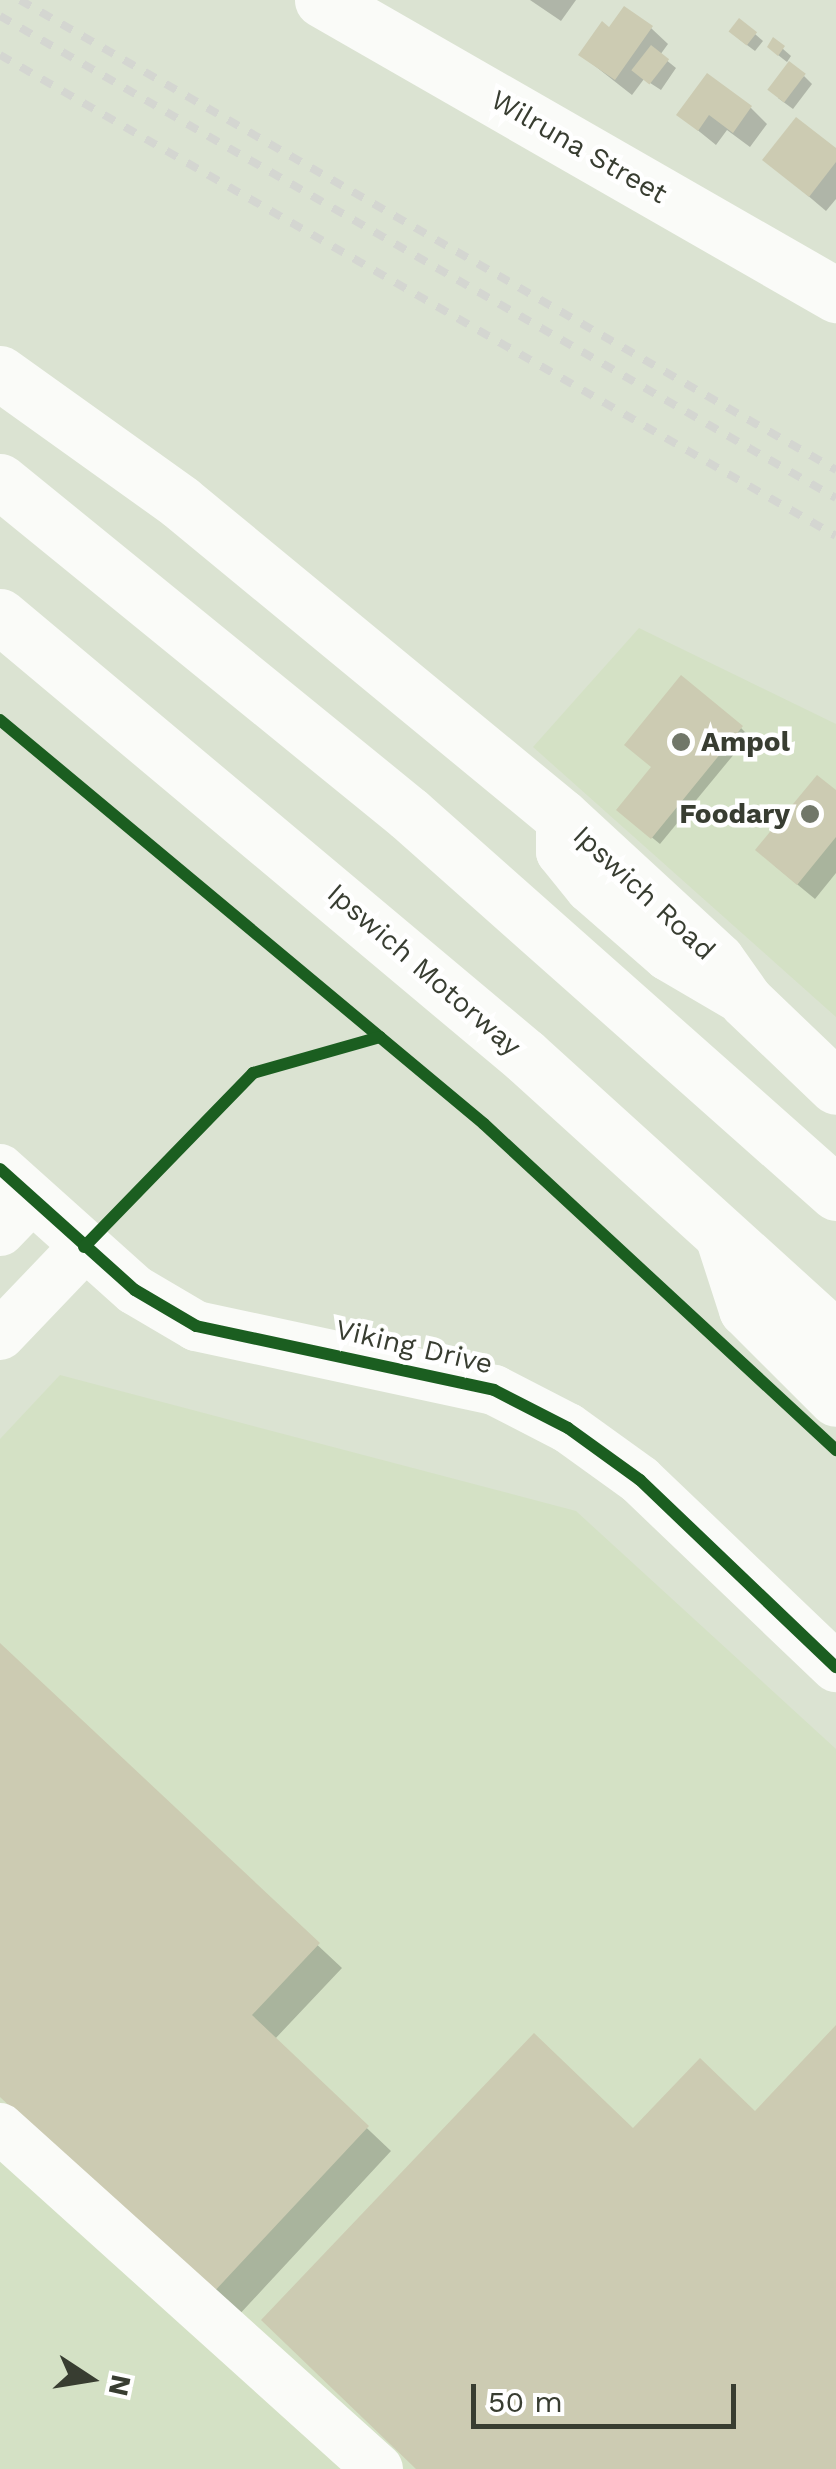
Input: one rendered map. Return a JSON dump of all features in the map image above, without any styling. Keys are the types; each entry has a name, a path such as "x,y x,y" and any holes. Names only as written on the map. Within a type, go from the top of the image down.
{"main road":[{"name":"Wilruna Street","path":"322,0 836,295"},
{"name":"Ipswich Road","path":"0,373 180,502 562,816 717,960 746,1001 836,1087"},
{"path":"0,481 409,814 836,1193"},
{"name":"Ipswich Motorway","path":"0,616 384,936 836,1338"},
{"path":"722,1234 746,1309 836,1399"}],"street":[{"name":"Viking Drive","path":"10,1200 84,1247 135,1290 196,1326 416,1368 494,1390 568,1428 640,1480 836,1667"},
{"path":"0,1336 84,1247"},
{"path":"0,2128 378,2469"}],"shaded area":[{"path":"639,628 836,724 836,1017 533,747"},
{"path":"60,1375 576,1511 836,1749 836,2469 0,2469 0,1439"}],"building":[{"path":"624,6 653,26 615,80 578,55 602,21 609,27"},
{"path":"739,18 757,32 747,46 729,31"},
{"path":"773,37 785,46 778,56 767,47"},
{"path":"651,45 669,59 649,84 631,70"},
{"path":"789,61 806,74 784,102 767,90"},
{"path":"707,73 752,106 733,133 709,115 698,131 676,115"},
{"path":"796,117 836,148 836,162 809,197 762,160"},
{"path":"681,675 743,726 651,839 616,810 651,767 624,745"},
{"name":"Foodary","path":"817,775 836,790 836,837 797,885 755,850"},
{"path":"0,1643 320,1943 252,2015 369,2126 211,2295 0,2097"},
{"path":"836,2025 836,2469 416,2469 261,2320 534,2033 633,2128 700,2058 755,2111"}],"railway":[{"path":"20,0 836,470"},
{"path":"0,16 836,498"},
{"path":"0,55 836,536"}],"cycle path":[{"path":"0,720 484,1124 836,1450"},
{"path":"84,1247 253,1073 380,1037"},
{"path":"0,1169 135,1290 196,1326 494,1390 568,1428 640,1480 836,1667"}],"place":[{"name":"Ampol","path":"681,742"},
{"name":"Foodary","path":"810,814"}]}
